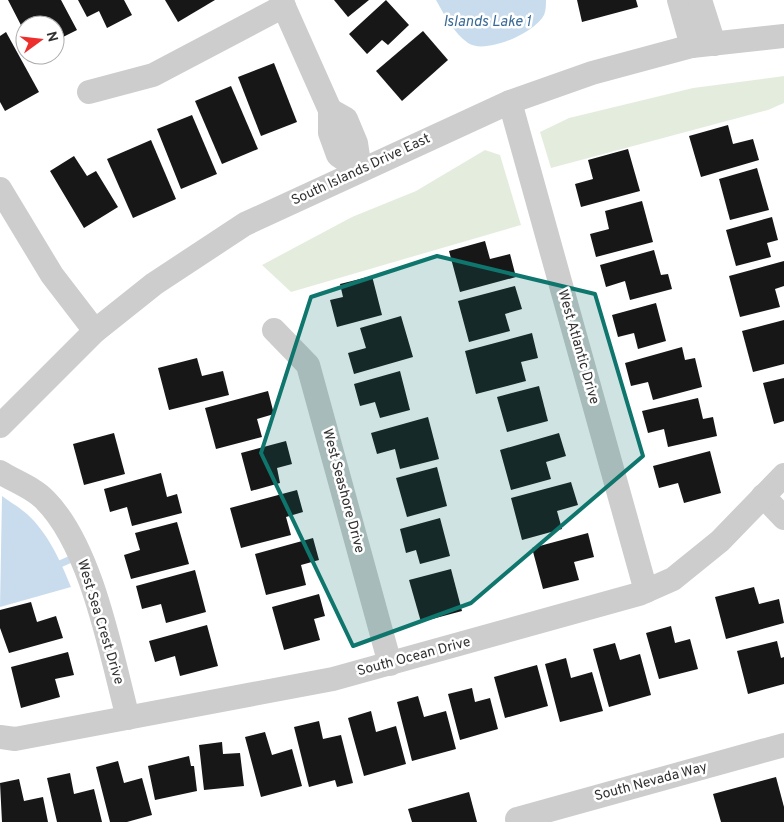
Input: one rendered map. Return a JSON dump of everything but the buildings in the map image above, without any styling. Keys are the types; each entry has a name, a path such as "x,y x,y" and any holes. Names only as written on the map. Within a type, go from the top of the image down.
{"street":[{"path":"679,0 703,45"},
{"path":"700,0 703,45"},
{"path":"89,92 153,75 283,3 330,110 330,133 338,155 360,170"},
{"name":"South Islands Drive East","path":"0,426 95,330 154,284 245,224 510,102 592,73 703,45 784,36"},
{"name":"West Atlantic Drive","path":"510,102 646,591"},
{"path":"0,190 52,275 95,330"},
{"name":"West Seashore Drive","path":"274,330 308,365 390,664"},
{"name":"West Sea Crest Drive","path":"0,472 45,499 76,543 96,596 128,718"},
{"name":"South Ocean Drive","path":"0,737 14,739 333,679 646,591 673,579 720,541 784,474"},
{"path":"763,496 784,518"},
{"name":"South Nevada Way","path":"517,820 784,745"}],"highlighted area":[{"path":"437,256 595,294 643,456 471,603 353,646 261,453 311,297"}],"green space":[{"path":"784,76 784,103 768,110 551,168 540,132 569,118 693,88"},
{"path":"485,150 500,155 521,225 291,292 262,265 352,217 416,191"}],"water":[{"name":"Islands Lake 1","path":"436,0 546,0 546,5 544,15 531,29 497,44 476,46 468,43 458,34"},
{"path":"2,496 27,514 48,539 71,587 0,607"}],"waterway":[{"path":"53,567 78,556"}]}
